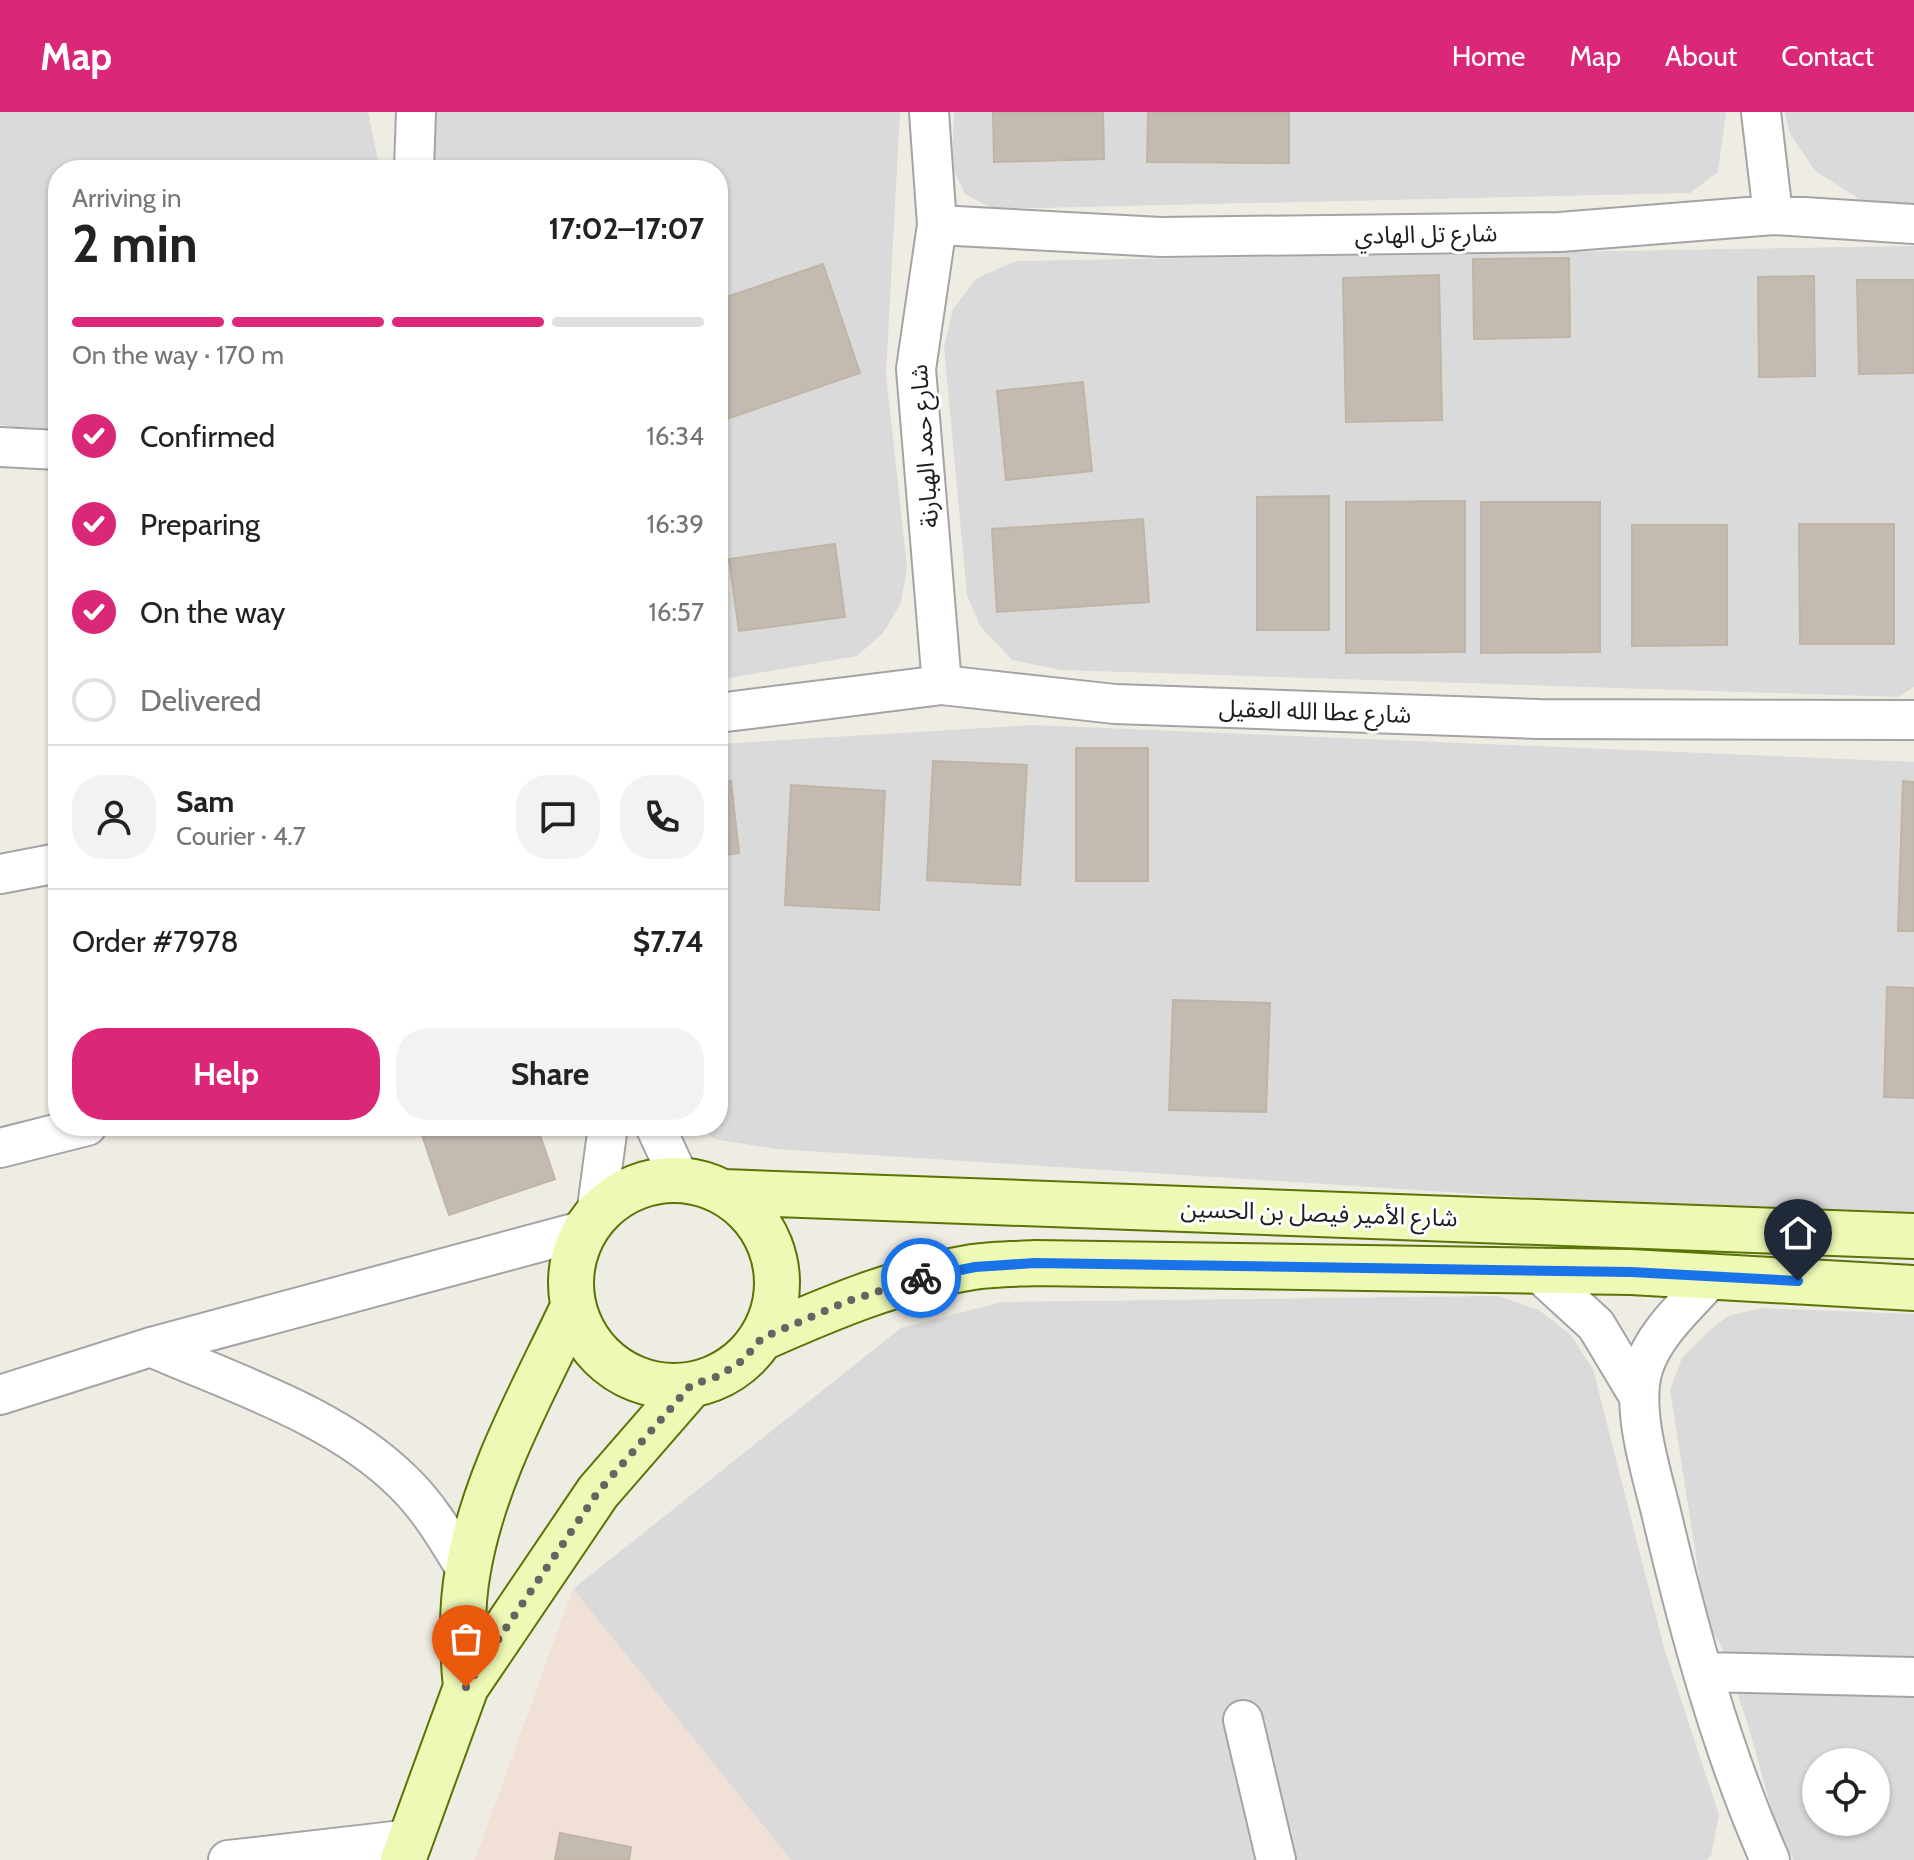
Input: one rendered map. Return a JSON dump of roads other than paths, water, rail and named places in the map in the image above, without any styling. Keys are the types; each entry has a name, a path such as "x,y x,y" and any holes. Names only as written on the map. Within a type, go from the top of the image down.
{"street":[{"path":"414,160 416,112"},
{"name":"شارع حمد الهبارنة","path":"929,112 937,225 916,369 942,685"},
{"path":"1761,112 1773,215"},
{"name":"شارع تل الهادي","path":"937,225 1161,237 1560,232 1773,215 1914,224"},
{"path":"0,447 48,449"},
{"name":"شارع عطا الله العقيل","path":"728,712 942,685 1115,704 1507,718 1914,720"},
{"path":"0,874 48,865"},
{"path":"0,1148 48,1136"},
{"path":"0,1395 151,1347 591,1222 613,1199 634,1188 657,1181 680,1180 724,1192 747,1209 764,1231 774,1257 778,1285 773,1313 762,1338 743,1360 719,1376 691,1385 648,1383 608,1363 592,1347 581,1329 570,1288 572,1267 591,1222 606,1136"},
{"path":"660,1136 680,1180"},
{"name":"شارع الأمير فيصل بن الحسين","path":"724,1192 1914,1236"},
{"path":"762,1338 848,1301 912,1280 975,1267 1035,1263 1631,1272 1914,1288"},
{"path":"1537,1271 1596,1325 1638,1395"},
{"path":"1712,1277 1651,1351 1643,1369 1638,1395 1648,1459 1703,1672 1725,1748 1770,1860"},
{"path":"466,1687 463,1629 467,1571 478,1524 493,1479 573,1307"},
{"path":"151,1347 313,1418 360,1446 403,1482 430,1513 467,1571"},
{"path":"228,1860 407,1849 466,1687 598,1492 691,1385"},
{"path":"1703,1672 1914,1677"},
{"path":"1243,1720 1276,1860"}]}
